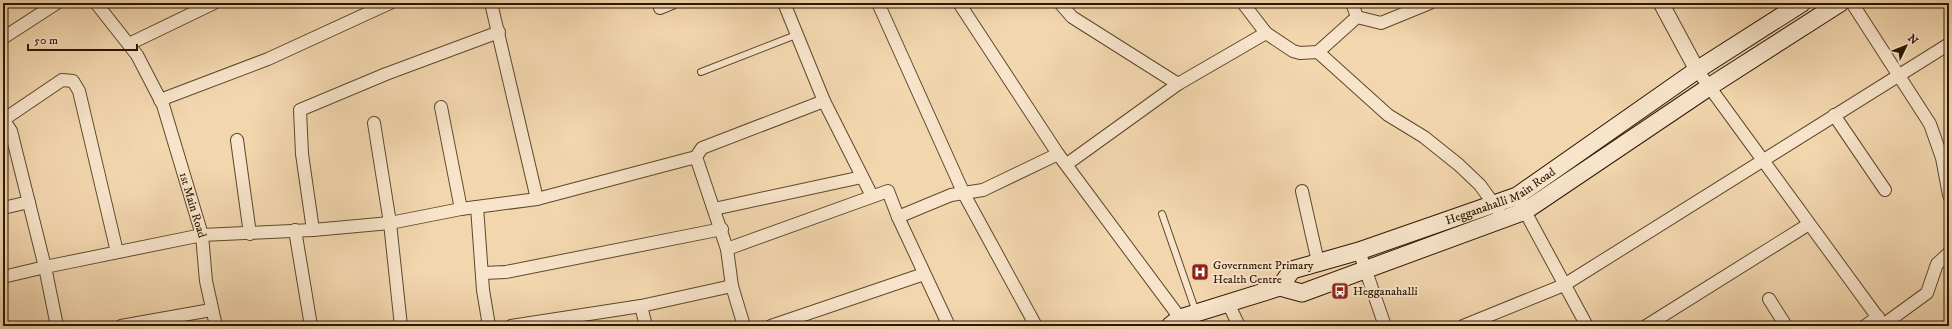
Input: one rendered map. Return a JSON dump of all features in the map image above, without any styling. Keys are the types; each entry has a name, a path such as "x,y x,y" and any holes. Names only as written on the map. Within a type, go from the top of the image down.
{"main road":[{"name":"Hegganahalli Main Road","path":"1280,287 1292,270 1359,251 1495,205 1516,196 1697,70 1802,3"},
{"path":"1175,322 1196,313 1280,287 1302,293 1525,211 1708,87 1840,3"}],"street":[{"path":"3,38 57,3"},
{"name":"1st Main Road","path":"3,277 202,235 160,100 129,44 96,3"},
{"path":"129,44 214,3"},
{"path":"160,100 268,59 390,3"},
{"path":"491,3 537,199"},
{"path":"660,8 672,3"},
{"path":"784,3 824,101 872,196"},
{"path":"878,3 964,194 1036,326"},
{"path":"959,3 1058,154 1067,164 1175,322"},
{"path":"1060,3 1072,17 1178,84"},
{"path":"1243,3 1266,33 1293,52 1318,52 1388,114 1424,137 1459,165 1480,185 1504,220"},
{"path":"1352,3 1357,17"},
{"path":"1357,17 1381,23 1430,3"},
{"path":"1661,3 1697,70 1708,87 1882,323"},
{"path":"1852,3 1930,124 1945,156 1949,195"},
{"path":"1318,52 1357,17"},
{"path":"313,230 302,154 300,110 386,74 499,32"},
{"path":"1067,164 1178,84 1266,33"},
{"path":"1463,326 1564,285 1949,44"},
{"path":"57,326 45,267 11,131 3,119 62,80 73,81 79,91 117,252"},
{"path":"216,326 211,310 206,281 202,235 313,230 390,223 461,209 537,199 696,157 702,148 824,101"},
{"path":"441,107 461,209"},
{"path":"1834,115 1885,190"},
{"path":"374,123 390,223 401,326"},
{"path":"237,140 250,234"},
{"path":"898,217 951,194 964,194 983,190 1058,154"},
{"path":"696,157 722,229 727,249 732,286 744,326"},
{"path":"714,209 862,177"},
{"path":"727,249 888,191 898,217 949,326"},
{"path":"1302,191 1318,262"},
{"path":"1516,196 1587,326"},
{"path":"3,208 29,202"},
{"path":"477,208 489,326"},
{"path":"1646,326 1809,224"},
{"path":"483,273 506,272 722,229"},
{"path":"295,230 311,326"},
{"path":"1359,251 1385,326"},
{"path":"1865,326 1882,323 1926,293 1937,264 1949,253"},
{"path":"771,326 924,274"},
{"path":"511,326 574,321 732,286"},
{"path":"1769,299 1786,326"},
{"path":"1228,303 1239,326"},
{"path":"641,306 646,326"},
{"path":"121,326 211,310"}],"lane":[{"path":"701,72 796,35"},
{"path":"1162,214 1196,313"}],"place":[{"name":"Government Primary Health Centre","path":"1200,272"},
{"name":"Hegganahalli","path":"1340,291"}]}
